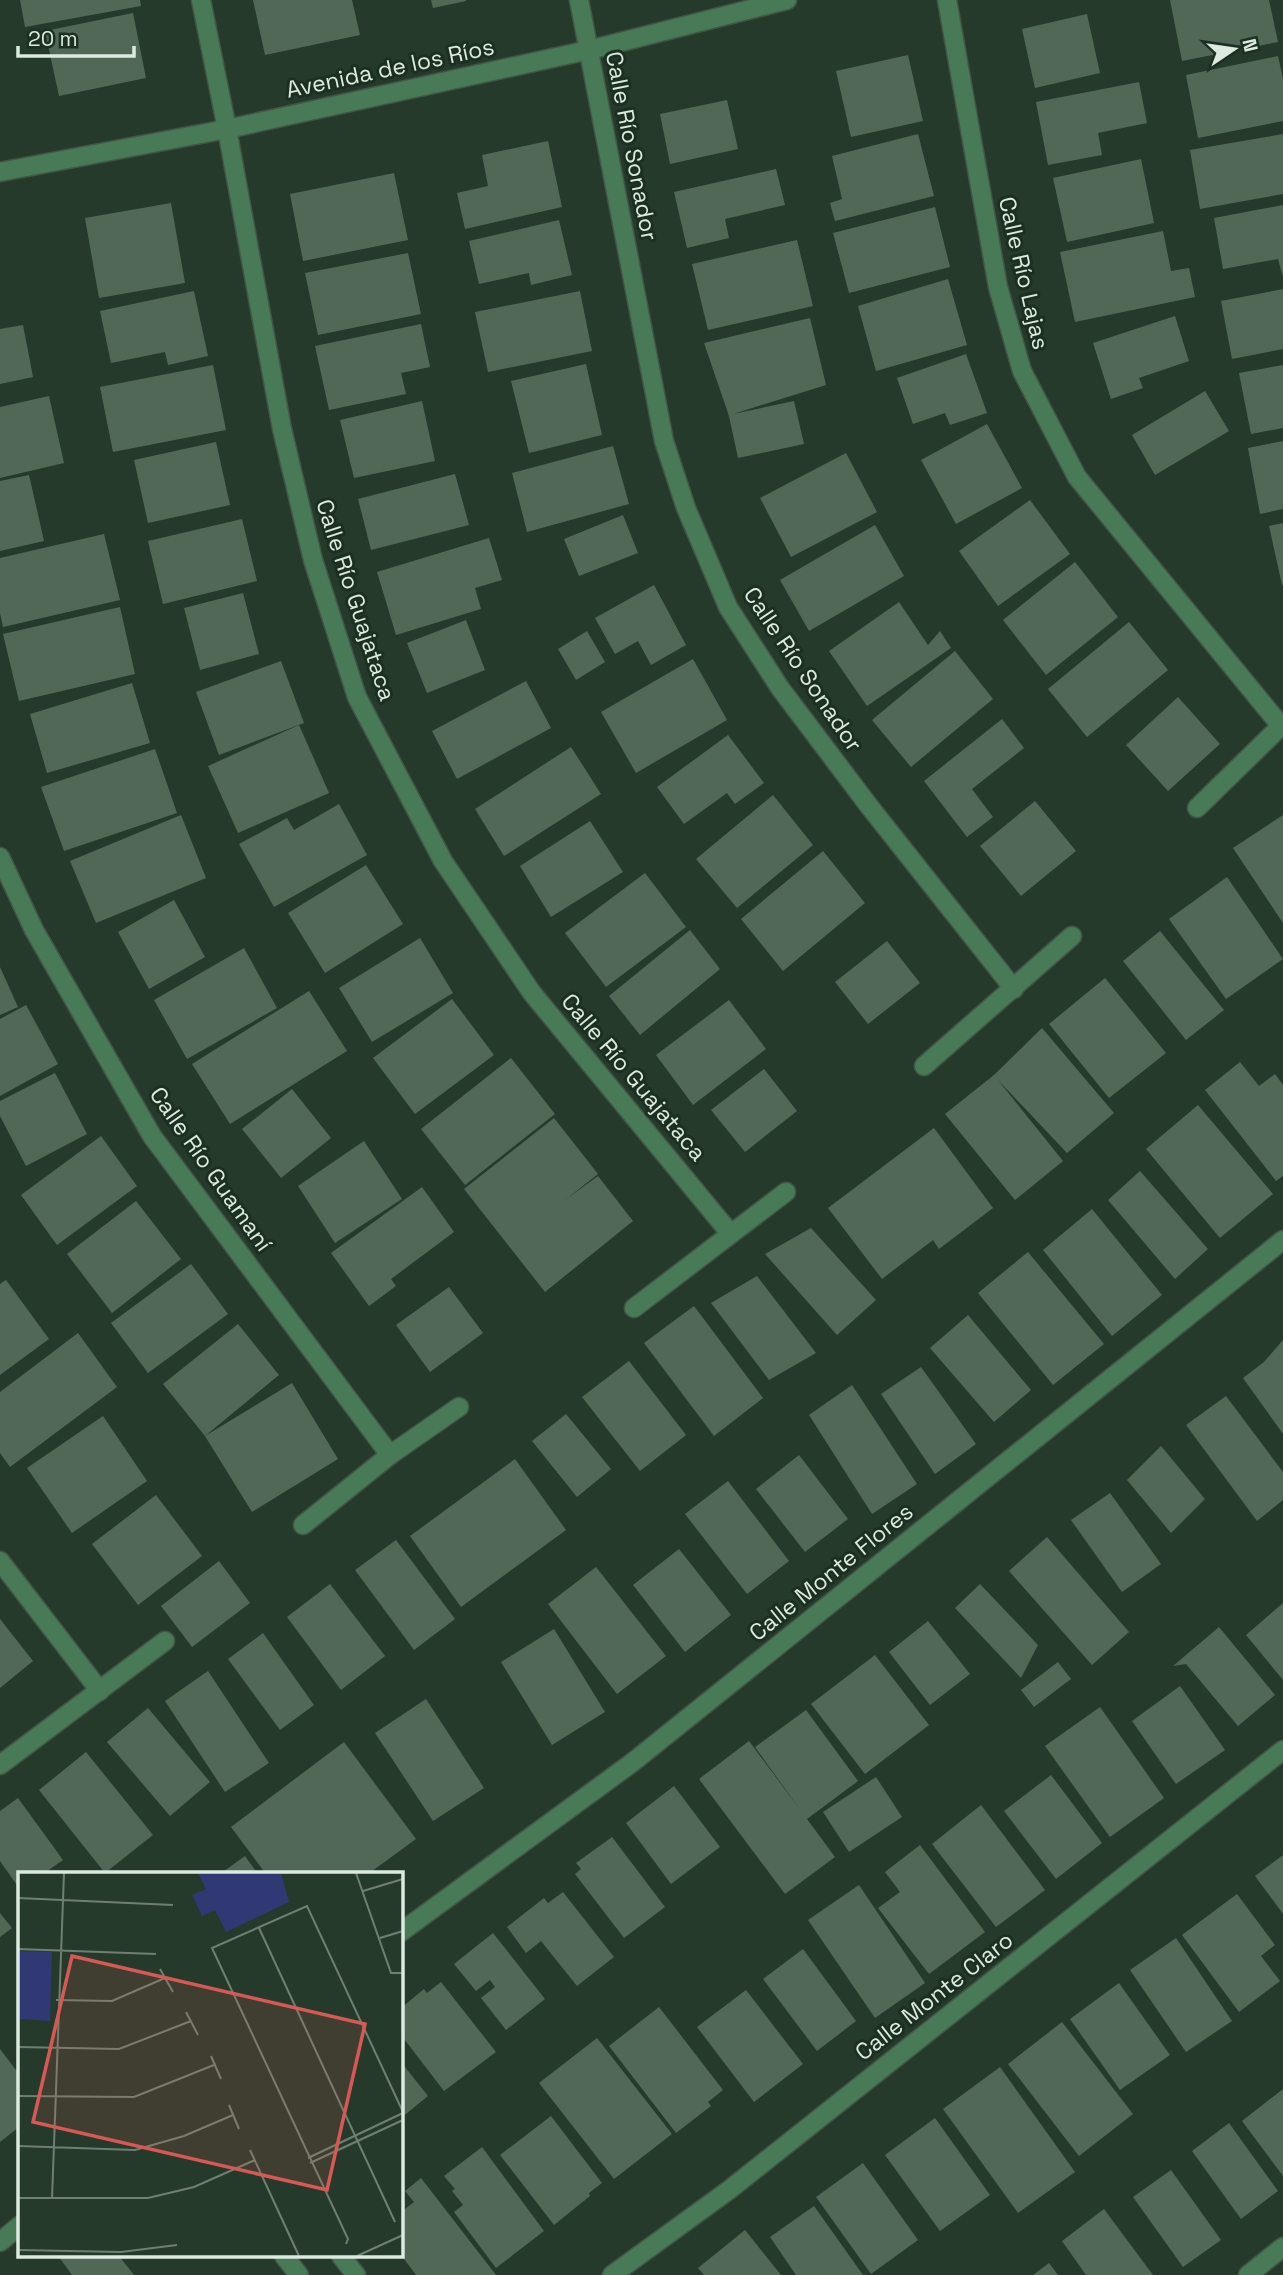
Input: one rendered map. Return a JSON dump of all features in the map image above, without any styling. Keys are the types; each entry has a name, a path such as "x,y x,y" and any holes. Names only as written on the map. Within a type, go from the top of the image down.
{"street":[{"name":"Calle Río Guajataca","path":"201,0 285,442 313,560 357,697 443,861 532,993 730,1233"},
{"name":"Calle Río Sonador","path":"579,0 664,441 687,508 728,607 780,688 836,763 1014,989"},
{"name":"Avenida de los Ríos","path":"0,172 227,129 589,50 787,0"},
{"name":"Calle Río Lajas","path":"947,0 998,287 1022,371 1077,477 1282,725 1197,808"},
{"name":"Calle Río Guamaní","path":"0,857 34,929 152,1136 390,1455"},
{"path":"924,1066 1072,936"},
{"path":"634,1308 786,1192"},
{"name":"Calle Monte Flores","path":"402,1931 634,1762 1283,1240"},
{"path":"303,1525 390,1455 459,1407"},
{"path":"0,1562 100,1691"},
{"path":"0,1765 165,1641"},
{"name":"Calle Monte Claro","path":"612,2275 740,2181 1283,1750"},
{"path":"0,2242 18,2227"},
{"path":"1248,2275 1283,2248"},
{"path":"286,2258 299,2275"},
{"path":"343,2258 356,2275"}],"building":[{"path":"20,0 140,0 141,6 25,27"},
{"path":"253,0 352,0 360,35 265,55"},
{"path":"431,0 466,0 466,1 433,8"},
{"path":"1170,0 1269,0 1278,42 1182,61"},
{"path":"133,13 146,78 59,96 45,31"},
{"path":"1087,14 1100,73 1035,88 1022,29"},
{"path":"908,55 923,121 851,137 836,71"},
{"path":"1278,56 1283,79 1283,121 1198,138 1186,75"},
{"path":"1139,82 1147,123 1098,133 1102,155 1048,165 1036,102"},
{"path":"727,100 738,149 670,164 660,114"},
{"path":"918,134 934,196 835,221 830,203 842,199 832,156"},
{"path":"1283,134 1283,194 1200,209 1190,150"},
{"path":"548,141 562,207 465,229 457,193 488,186 482,155"},
{"path":"1141,159 1154,223 1067,242 1053,178"},
{"path":"776,169 785,205 725,219 729,238 687,248 674,192"},
{"path":"394,173 408,240 303,261 290,194"},
{"path":"171,203 185,283 99,298 85,218"},
{"path":"1283,205 1283,277 1278,259 1223,269 1214,218"},
{"path":"935,207 950,267 849,293 833,233"},
{"path":"559,220 572,275 531,285 529,273 479,284 469,241"},
{"path":"1163,231 1171,271 1189,268 1195,297 1075,322 1060,252"},
{"path":"797,240 813,306 708,330 692,264"},
{"path":"408,253 421,314 318,335 305,273"},
{"path":"948,279 967,345 876,371 858,306"},
{"path":"1283,289 1283,349 1232,359 1221,301"},
{"path":"194,291 208,356 168,365 165,352 111,363 100,311"},
{"path":"580,291 592,351 488,372 475,312"},
{"path":"1175,316 1189,361 1139,378 1143,388 1111,399 1093,343"},
{"path":"810,318 826,385 733,414 794,401 804,444 738,458 729,416 704,343"},
{"path":"421,324 430,367 401,373 406,394 329,410 315,346"},
{"path":"23,325 33,377 0,384 0,329"},
{"path":"966,354 987,413 950,425 945,413 913,424 897,378"},
{"path":"586,364 602,435 529,453 511,381"},
{"path":"213,365 226,430 113,452 100,387"},
{"path":"1283,365 1283,428 1251,434 1239,373"},
{"path":"1205,391 1229,431 1155,475 1132,435"},
{"path":"49,396 64,463 0,478 0,407"},
{"path":"422,401 435,461 354,478 340,420"},
{"path":"987,424 1022,488 956,524 921,460"},
{"path":"1283,441 1283,509 1260,514 1248,448"},
{"path":"216,442 230,505 148,523 134,460"},
{"path":"613,446 629,504 527,532 512,473"},
{"path":"846,453 877,512 791,557 760,498"},
{"path":"455,474 469,525 371,550 358,499"},
{"path":"29,475 44,541 0,551 0,481"},
{"path":"1030,500 1070,554 998,606 959,551"},
{"path":"623,515 638,553 579,576 564,539"},
{"path":"242,519 257,581 163,604 148,541"},
{"path":"1283,523 1283,585 1282,585 1269,526"},
{"path":"875,525 904,576 809,631 780,580"},
{"path":"104,534 120,600 3,627 0,613 0,558"},
{"path":"489,538 502,580 475,588 481,609 396,635 377,572"},
{"path":"1075,562 1118,617 1046,675 1003,620"},
{"path":"654,585 686,645 651,665 638,641 615,654 595,618"},
{"path":"243,593 259,654 200,670 184,608"},
{"path":"899,602 928,645 940,631 951,648 867,706 829,651"},
{"path":"120,607 135,674 19,701 3,634"},
{"path":"466,620 485,670 427,693 407,643"},
{"path":"1129,622 1168,670 1087,737 1048,689"},
{"path":"587,631 605,662 576,680 558,649"},
{"path":"955,651 993,699 911,767 872,720"},
{"path":"693,659 727,720 636,773 601,712"},
{"path":"281,661 304,723 219,755 196,692"},
{"path":"526,681 551,728 457,779 432,731"},
{"path":"132,683 150,743 47,773 30,714"},
{"path":"1178,697 1220,744 1168,791 1126,745"},
{"path":"1002,719 1024,748 972,789 993,817 967,837 924,781"},
{"path":"299,725 329,793 238,833 208,766"},
{"path":"728,735 764,783 735,804 727,793 684,824 657,787"},
{"path":"571,747 601,794 504,856 475,809"},
{"path":"155,749 177,813 64,851 41,787"},
{"path":"773,795 813,845 737,908 696,859"},
{"path":"1035,801 1076,851 1021,896 980,846"},
{"path":"339,804 367,855 274,907 239,844 287,818 294,830"},
{"path":"181,815 206,878 96,923 70,861"},
{"path":"1283,815 1283,923 1233,848"},
{"path":"590,821 623,872 551,917 520,866"},
{"path":"823,851 865,903 783,971 741,919"},
{"path":"366,865 403,924 325,973 288,913"},
{"path":"645,873 686,927 606,987 565,933"},
{"path":"1227,877 1283,959 1226,999 1169,919"},
{"path":"174,900 205,957 149,989 118,932"},
{"path":"690,930 720,969 640,1035 609,996"},
{"path":"1160,931 1224,1010 1186,1040 1123,961"},
{"path":"420,938 453,993 372,1042 339,988"},
{"path":"887,941 920,983 868,1024 835,982"},
{"path":"244,948 277,1008 187,1059 154,1000"},
{"path":"0,967 18,1007 0,1015"},
{"path":"1105,978 1166,1053 1109,1098 1049,1024"},
{"path":"309,991 347,1051 230,1124 192,1064"},
{"path":"452,999 494,1055 415,1114 373,1058"},
{"path":"729,1000 766,1049 693,1105 656,1055"},
{"path":"26,1005 58,1064 0,1096 0,1019"},
{"path":"1042,1028 1114,1113 1067,1153 998,1080 1063,1161 1015,1200 945,1114 994,1075"},
{"path":"511,1058 555,1114 465,1185 421,1129"},
{"path":"1240,1062 1259,1086 1275,1074 1283,1085 1283,1176 1276,1181 1205,1090"},
{"path":"764,1069 797,1111 745,1152 711,1110"},
{"path":"55,1073 87,1134 26,1166 0,1116 0,1101"},
{"path":"292,1089 331,1138 281,1178 242,1129"},
{"path":"1198,1105 1273,1194 1220,1238 1146,1149"},
{"path":"554,1118 598,1174 565,1200 598,1176 633,1221 545,1292 464,1189"},
{"path":"934,1128 993,1208 939,1249 933,1240 882,1279 828,1208"},
{"path":"101,1136 137,1186 57,1245 21,1195"},
{"path":"364,1141 402,1199 335,1243 298,1186"},
{"path":"1140,1171 1208,1249 1175,1279 1108,1200"},
{"path":"422,1187 454,1232 391,1279 396,1286 369,1306 331,1253"},
{"path":"136,1201 181,1259 112,1313 67,1254"},
{"path":"1092,1209 1162,1295 1112,1336 1043,1250"},
{"path":"811,1228 876,1300 837,1335 765,1254"},
{"path":"1028,1252 1104,1344 1053,1385 978,1293"},
{"path":"191,1264 228,1314 148,1373 111,1323"},
{"path":"757,1276 816,1353 769,1380 711,1303"},
{"path":"6,1280 49,1339 0,1375 0,1284"},
{"path":"449,1287 483,1333 430,1372 396,1325"},
{"path":"694,1306 763,1398 714,1436 644,1343"},
{"path":"968,1315 1031,1390 994,1422 930,1348"},
{"path":"238,1324 279,1375 205,1436 163,1384"},
{"path":"78,1333 117,1387 10,1467 0,1453 0,1392"},
{"path":"1283,1340 1283,1434 1243,1378 1264,1362"},
{"path":"629,1361 686,1435 640,1471 582,1397"},
{"path":"921,1367 976,1444 935,1474 881,1394"},
{"path":"292,1383 338,1459 252,1512 205,1436"},
{"path":"852,1385 917,1484 872,1514 809,1415"},
{"path":"1226,1396 1283,1472 1283,1500 1257,1521 1186,1425"},
{"path":"566,1414 611,1469 577,1497 532,1441"},
{"path":"103,1416 147,1481 72,1533 27,1468"},
{"path":"1161,1446 1205,1499 1171,1533 1127,1480"},
{"path":"799,1455 848,1519 805,1552 756,1489"},
{"path":"515,1459 566,1530 461,1607 410,1536"},
{"path":"728,1481 789,1561 747,1594 685,1514"},
{"path":"1110,1493 1161,1564 1122,1592 1071,1520"},
{"path":"156,1495 202,1556 138,1605 92,1544"},
{"path":"1047,1537 1129,1632 1092,1665 1009,1571"},
{"path":"396,1540 455,1619 414,1650 355,1570"},
{"path":"679,1549 731,1615 685,1652 633,1585"},
{"path":"219,1561 250,1603 192,1647 161,1606"},
{"path":"596,1567 666,1656 617,1694 548,1604"},
{"path":"330,1584 385,1656 341,1690 287,1617"},
{"path":"980,1584 1038,1645 1021,1678 955,1608"},
{"path":"1283,1603 1283,1680 1246,1635"},
{"path":"0,1619 33,1661 0,1688"},
{"path":"928,1621 970,1674 930,1705 889,1652"},
{"path":"1219,1627 1275,1695 1238,1726 1186,1664 1173,1666"},
{"path":"554,1629 605,1712 552,1745 501,1662"},
{"path":"263,1633 314,1705 280,1730 228,1659"},
{"path":"875,1655 929,1725 865,1774 811,1704"},
{"path":"1058,1662 1071,1679 1034,1707 1021,1690"},
{"path":"208,1671 269,1763 225,1792 165,1701"},
{"path":"1180,1686 1225,1750 1176,1784 1132,1721"},
{"path":"426,1699 484,1788 433,1821 375,1733"},
{"path":"1100,1707 1164,1798 1110,1837 1045,1746"},
{"path":"148,1708 210,1782 170,1816 107,1742"},
{"path":"806,1710 858,1781 807,1819 835,1857 785,1894 699,1779 749,1741 801,1811 755,1747"},
{"path":"344,1742 416,1839 371,1872 265,1872 231,1827"},
{"path":"86,1752 153,1835 104,1872 39,1790"},
{"path":"1051,1775 1102,1843 1056,1879 1004,1811"},
{"path":"876,1777 902,1817 849,1852 823,1812"},
{"path":"674,1786 720,1847 671,1884 626,1823"},
{"path":"18,1798 63,1860 46,1872 18,1872 18,1887 0,1861 0,1811"},
{"path":"981,1805 1045,1890 996,1927 932,1844"},
{"path":"612,1837 665,1907 624,1938 575,1874 581,1869 576,1863"},
{"path":"920,1845 985,1932 929,1974 878,1908 900,1892 885,1872"},
{"path":"1283,1855 1283,1914 1255,1876"},
{"path":"245,1856 257,1872 223,1872"},
{"path":"859,1885 925,1983 875,2018 808,1920"},
{"path":"563,1892 614,1957 577,1986 541,1941 526,1953 507,1927 544,1898 548,1903"},
{"path":"1237,1894 1275,1945 1261,1956 1280,1981 1239,2012 1182,1935"},
{"path":"0,1913 12,1928 0,1937"},
{"path":"493,1933 545,1999 506,2030 481,1998 495,1987 490,1980 476,1991 454,1964"},
{"path":"1176,1938 1232,2021 1186,2052 1130,1970"},
{"path":"803,1949 856,2021 817,2051 763,1979"},
{"path":"441,1982 496,2052 444,2091 402,2036 402,2007 424,1989 427,1993"},
{"path":"1119,1983 1170,2055 1120,2090 1070,2019"},
{"path":"746,1990 803,2064 754,2102 697,2027"},
{"path":"659,2007 723,2090 708,2102 711,2106 676,2133 609,2046"},
{"path":"1062,2022 1133,2114 1079,2156 1008,2064"},
{"path":"597,2038 672,2134 614,2179 539,2083"},
{"path":"0,2049 18,2073 18,2128 0,2142"},
{"path":"402,2063 428,2096 402,2117"},
{"path":"1000,2067 1075,2172 1018,2213 943,2109"},
{"path":"1283,2089 1283,2176 1242,2121"},
{"path":"551,2116 602,2183 554,2225 500,2155"},
{"path":"935,2118 990,2195 940,2231 885,2155"},
{"path":"1229,2123 1278,2191 1241,2219 1192,2151"},
{"path":"482,2147 544,2231 496,2268 454,2212 463,2205 444,2176"},
{"path":"863,2163 918,2240 871,2274 816,2197"},
{"path":"1171,2170 1221,2240 1183,2267 1133,2197"},
{"path":"421,2178 496,2275 416,2275 402,2256 402,2211 414,2202 405,2191"},
{"path":"814,2206 863,2275 796,2275 770,2237"},
{"path":"1104,2209 1153,2275 1086,2275 1062,2241"},
{"path":"745,2230 781,2275 704,2275 698,2268"},
{"path":"60,2258 121,2258 134,2275 72,2275"},
{"path":"1049,2263 1058,2275 1033,2275"}]}
